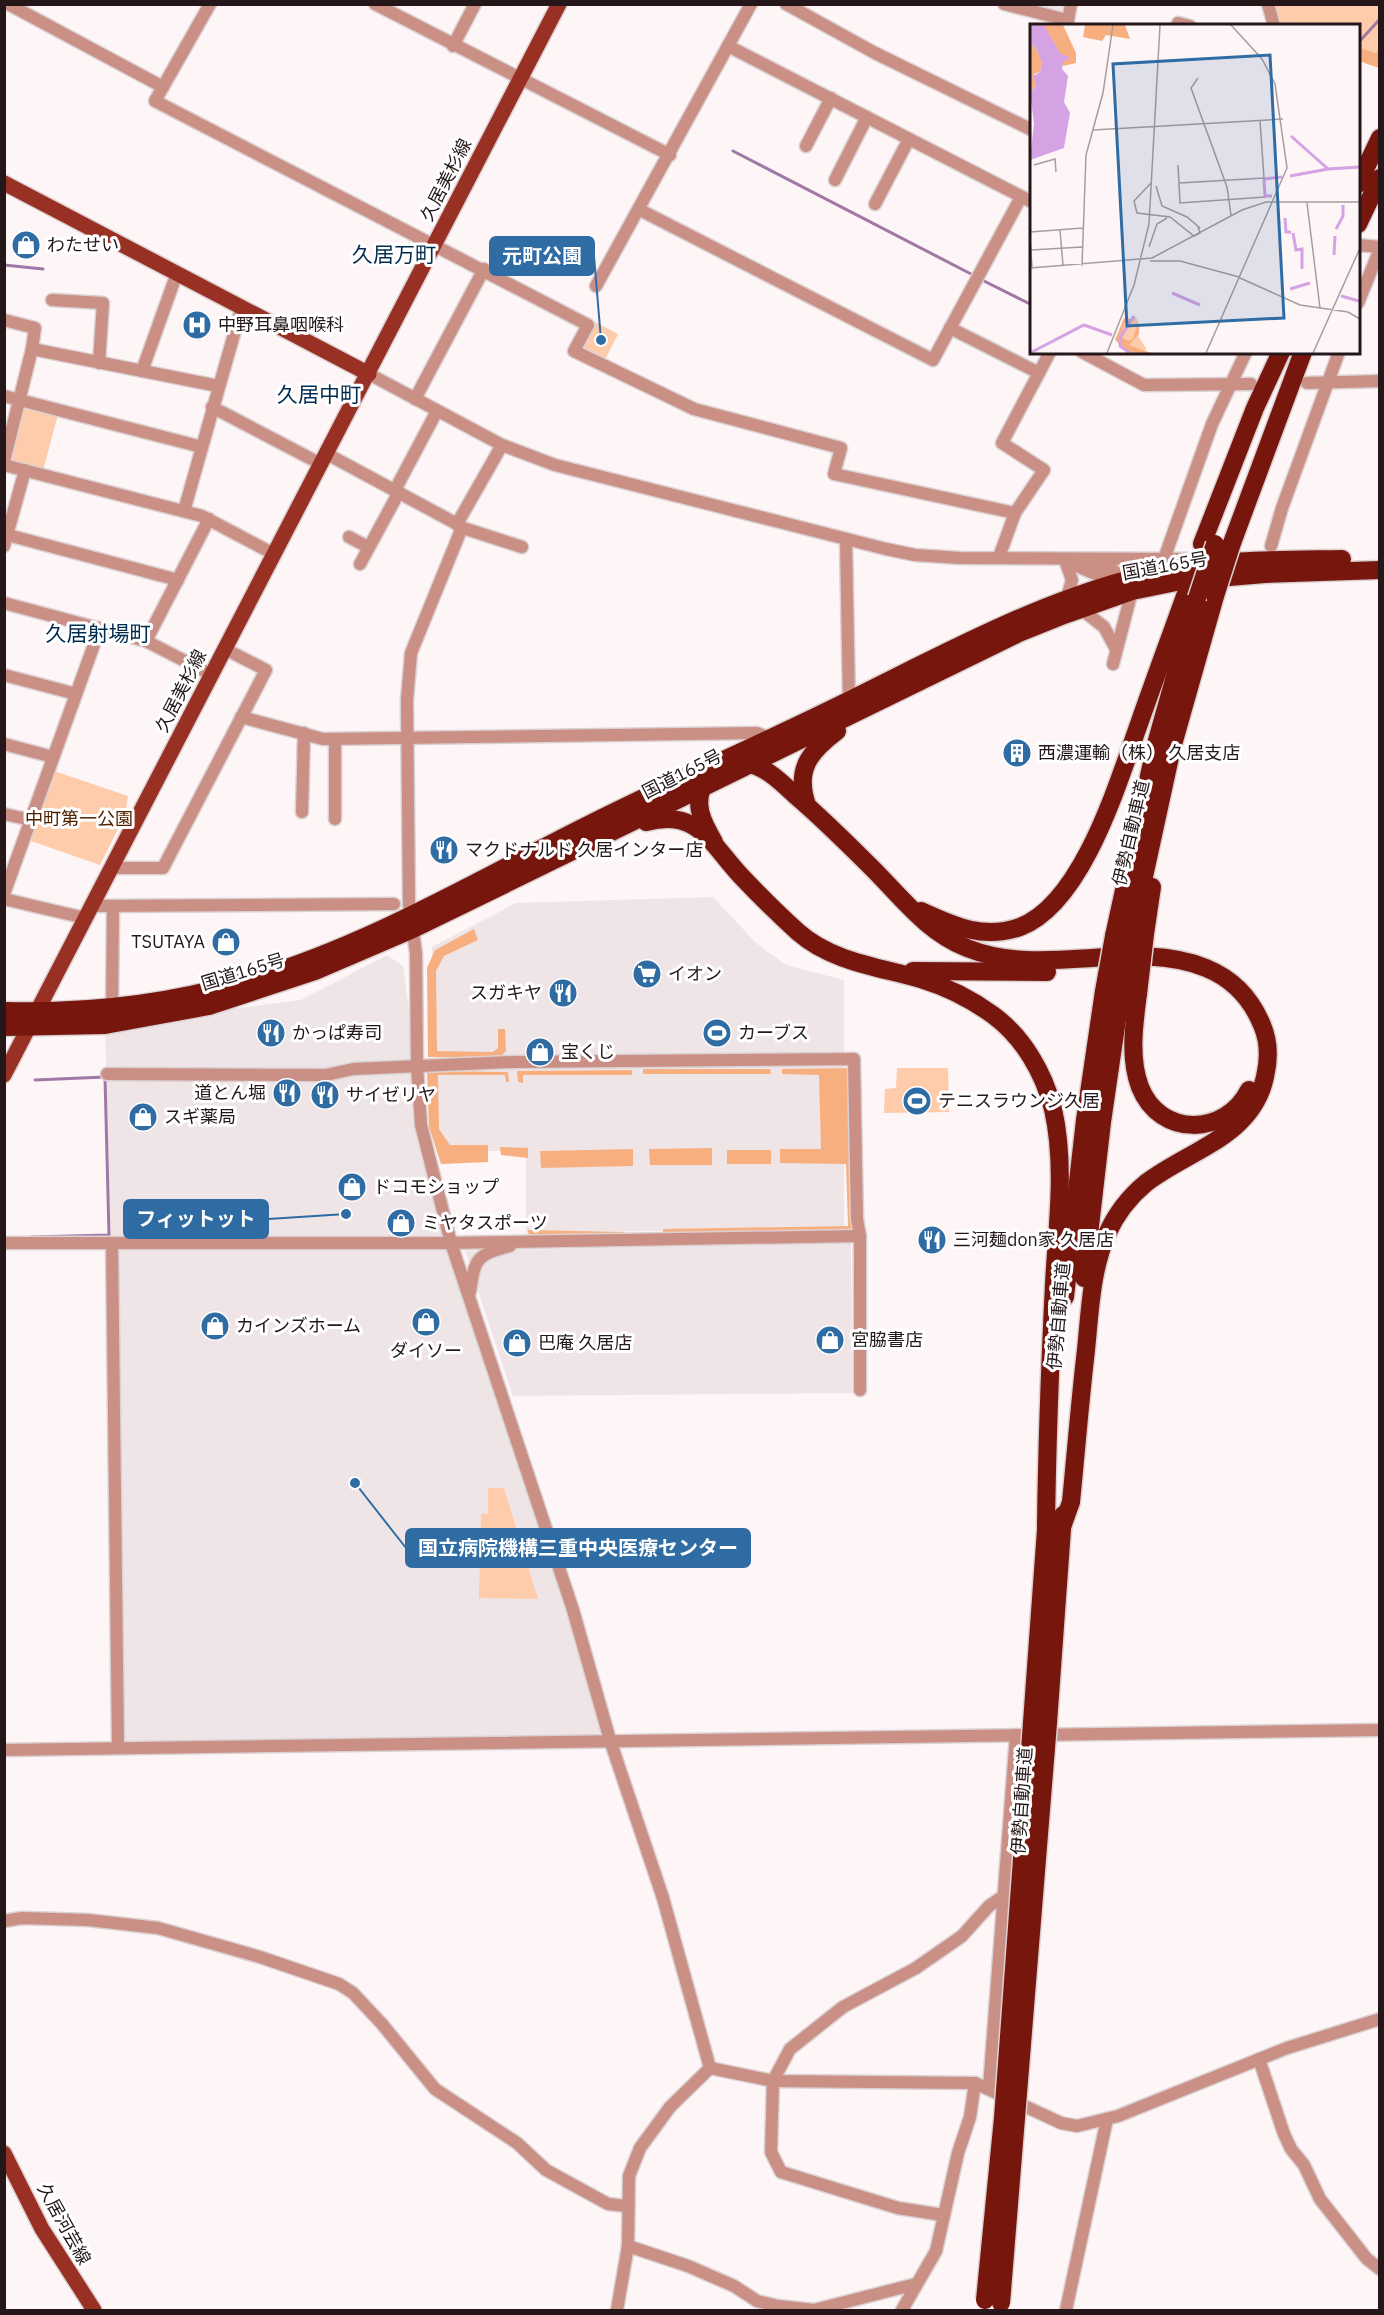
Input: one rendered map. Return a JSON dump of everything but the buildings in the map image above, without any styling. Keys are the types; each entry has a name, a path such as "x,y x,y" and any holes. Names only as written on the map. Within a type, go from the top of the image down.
{"highway":[{"path":"1360,182 1380,138"},
{"path":"1360,222 1380,178"},
{"name":"伊勢自動車道","path":"993,2306 1054,1527 1092,1195 1156,744 1199,596 1282,354"},
{"name":"伊勢自動車道","path":"1216,544 1302,354"},
{"name":"国道165号","path":"4,1027 34,1019 154,1002 240,983 320,954 406,916 717,762 982,635 1074,605 1165,570 1257,560 1380,558"},
{"name":"国道165号","path":"1125,585 1265,574 1380,570"},
{"path":"905,904 960,929 988,933 1022,926 1052,905 1066,888 1100,828 1199,596"},
{"name":"伊勢自動車道","path":"1130,935 1172,748 1199,596"},
{"name":"国道165号","path":"4,1011 34,1019 105,1025 209,1006 315,971 406,916 550,862 1074,605"},
{"path":"807,805 802,780 811,756 828,738 867,708"},
{"path":"717,762 751,764 774,776 875,871 905,904 944,937 968,949 999,957 1036,960 1149,957 1194,964 1215,972 1236,986 1251,1003 1265,1031 1268,1065 1262,1089 1251,1110 1226,1135 1144,1185 1122,1207 1107,1235 1094,1275 1071,1502 1054,1527 1047,1424 1059,1179 1058,1149 1050,1101 1029,1054 1020,1041 994,1016 947,989 846,959 825,950 801,934 739,874 714,842 701,820 700,790 717,762"},
{"path":"550,862 636,826 660,819 679,819 689,823 714,842"},
{"path":"887,970 996,973 1149,968 1170,970 1202,979 1222,990 1238,1005 1248,1021 1255,1042 1257,1057 1251,1086 1245,1099 1230,1115 1201,1127 1190,1126 1167,1118 1149,1102 1139,1083 1121,992"}],"main road":[{"name":"久居美杉線","path":"34,1019 559,4"},
{"path":"4,183 369,374"},
{"path":"4,1076 34,1019"},
{"name":"久居河芸線","path":"4,2153 42,2229 94,2310"}],"street":[{"path":"8,4 163,87"},
{"path":"210,4 155,101 484,269 588,325 574,351 694,409 841,448 834,474 1015,513"},
{"path":"375,4 453,46 521,78 670,155"},
{"path":"453,46 475,4"},
{"path":"596,286 640,210 751,4"},
{"path":"786,4 875,53 1030,129"},
{"path":"1004,4 1067,23 1071,4"},
{"path":"1268,4 1273,24"},
{"path":"640,210 933,360 1026,200 728,46"},
{"path":"806,146 831,98"},
{"path":"835,180 867,117"},
{"path":"875,204 909,139"},
{"path":"1360,245 1380,248 1360,300"},
{"path":"415,399 484,269"},
{"path":"142,371 177,273"},
{"path":"52,300 103,303 99,363"},
{"path":"184,511 242,306"},
{"path":"4,320 34,328 32,349 4,463 209,519 274,554"},
{"path":"950,328 1039,373"},
{"path":"32,349 218,386"},
{"path":"999,557 1015,513 1044,470 1002,442 1049,354"},
{"path":"1086,354 1144,385 1251,384"},
{"path":"1164,559 1212,424 1245,354"},
{"path":"1271,546 1282,508 1338,354"},
{"path":"369,374 502,445 555,465 915,555 1080,560 1257,560"},
{"path":"1307,383 1380,381"},
{"path":"4,396 202,447"},
{"path":"212,407 397,491 459,526 522,547"},
{"path":"360,564 437,411"},
{"path":"502,445 459,526 460,534 411,653 407,738 406,916 416,952 417,1066 421,1125 451,1242 573,1610 610,1740 663,1898 710,2068"},
{"path":"25,470 6,538 178,580"},
{"path":"146,641 209,519"},
{"path":"349,537 368,547"},
{"path":"846,539 849,700"},
{"path":"999,557 1066,563 1087,568 1125,585"},
{"path":"1080,560 1107,566 1125,585"},
{"path":"1066,563 1072,580 1074,605 1104,627 1116,649"},
{"path":"1113,664 1125,585"},
{"path":"4,603 146,641 212,675"},
{"path":"4,894 100,628"},
{"path":"112,868 163,868 266,670 225,649"},
{"path":"4,675 76,694"},
{"path":"241,717 334,739 757,733 770,738"},
{"path":"302,812 304,733"},
{"path":"334,739 335,819"},
{"path":"4,744 53,757"},
{"path":"4,814 31,820"},
{"path":"4,899 88,912 112,907 406,916"},
{"path":"112,907 112,1007"},
{"path":"108,1074 326,1075 353,1069 512,1062 854,1059 857,1219 860,1236 860,1390"},
{"path":"4,1243 451,1242 860,1236"},
{"path":"470,1297 473,1268 482,1255 528,1241"},
{"path":"112,1244 118,1747"},
{"path":"4,1750 1380,1731"},
{"path":"989,2088 1016,1735"},
{"path":"943,2215 898,2208 781,2172 771,2152 772,2081 782,2060 802,2037 843,2007 916,1968 962,1936 989,1906 1005,1896"},
{"path":"4,1921 22,1918 88,1920 158,1928 331,1980 353,1993 382,2024 435,2089 517,2143 557,2177 608,2204 626,2206"},
{"path":"710,2068 772,2081 975,2083 1065,2124 1077,2126 1107,2119 1258,2059 1380,2019"},
{"path":"1258,2059 1284,2134 1291,2149 1304,2165 1320,2199 1367,2259 1380,2269"},
{"path":"617,2310 628,2246 626,2206 629,2176 640,2148 670,2107 710,2068"},
{"path":"902,2310 934,2257 970,2117 975,2083"},
{"path":"1065,2310 1107,2119"},
{"path":"628,2246 688,2266 734,2286 757,2301 778,2306 814,2310 916,2284"}],"shaded area":[{"path":"1015,5 1064,5 1061,15"},
{"path":"1360,48 1375,53 1379,50 1379,68 1360,61"},
{"name":"中野耳鼻咽喉科","path":"194,310 209,316 200,342 183,334"},
{"path":"713,897 756,943 786,965 844,980 844,1228 526,1233 526,1151 441,1151 437,1140 432,947 516,903"},
{"path":"474,929 478,940 444,956 436,971 437,1051 493,1052 498,1048 498,1029 505,1029 506,1051 500,1057 428,1057 427,968 435,950"},
{"path":"387,955 403,966 417,1066 421,1125 610,1740 118,1747 115,1410 105,1025 301,1000"},
{"path":"851,1068 855,1234 663,1237 663,1229 848,1226 846,1164 780,1163 780,1149 821,1149 819,1075 782,1074 782,1069"},
{"path":"643,1069 770,1069 771,1074 643,1074"},
{"path":"632,1070 632,1075 523,1075 523,1083 518,1082 517,1071"},
{"path":"427,1071 508,1072 509,1082 506,1082 505,1075 438,1075 439,1129 450,1145 488,1145 488,1162 441,1164 429,1127"},
{"path":"500,1147 528,1148 528,1158 501,1155"},
{"path":"712,1148 712,1165 650,1165 649,1149"},
{"path":"633,1149 633,1166 541,1168 540,1151"},
{"path":"727,1150 771,1150 771,1164 727,1164"},
{"path":"528,1230 625,1232 626,1238 529,1238"},
{"path":"851,1243 852,1393 513,1396 465,1251"}],"green space":[{"path":"1272,5 1379,5 1379,62 1360,55 1360,24 1279,24"},
{"path":"595,322 618,334 604,362 586,353 584,345"},
{"path":"26,406 58,414 43,471 12,463 9,459 22,408"},
{"name":"中町第一公園","path":"54,771 128,796 125,815 100,865 28,840"},
{"name":"テニスラウンジ久居","path":"897,1068 948,1068 949,1112 884,1113 885,1089 896,1088"},
{"path":"488,1488 504,1488 538,1599 479,1598 481,1514 488,1514"}],"waterway":[{"path":"1360,41 1380,19"},
{"path":"733,151 973,275"},
{"path":"4,265 43,269"},
{"path":"982,280 1030,304"},
{"path":"31,1237 109,1235 105,1077 35,1080"}],"place":[{"name":"わたせい","path":"26,245"},
{"name":"中野耳鼻咽喉科","path":"197,325"},
{"name":"元町公園","path":"601,340"},
{"name":"西濃運輸（株） 久居支店","path":"1017,753"},
{"name":"マクドナルド 久居インター店","path":"444,850"},
{"name":"TSUTAYA","path":"226,942"},
{"name":"イオン","path":"647,974"},
{"name":"スガキヤ","path":"563,993"},
{"name":"かっぱ寿司","path":"271,1033"},
{"name":"カーブス","path":"717,1033"},
{"name":"宝くじ","path":"540,1052"},
{"name":"道とん堀","path":"287,1093"},
{"name":"サイゼリヤ","path":"325,1095"},
{"name":"テニスラウンジ久居","path":"917,1101"},
{"name":"スギ薬局","path":"143,1117"},
{"name":"ドコモショップ","path":"352,1187"},
{"name":"フィットット","path":"346,1214"},
{"name":"ミヤタスポーツ","path":"401,1223"},
{"name":"三河麺don家 久居店","path":"932,1240"},
{"name":"ダイソー","path":"426,1322"},
{"name":"カインズホーム","path":"215,1326"},
{"name":"宮脇書店","path":"830,1340"},
{"name":"巴庵 久居店","path":"517,1343"},
{"name":"国立病院機構三重中央医療センター","path":"355,1483"}],"district":[{"name":"久居万町","path":"394,255"},
{"name":"久居中町","path":"319,395"},
{"name":"久居射場町","path":"98,634"}]}
